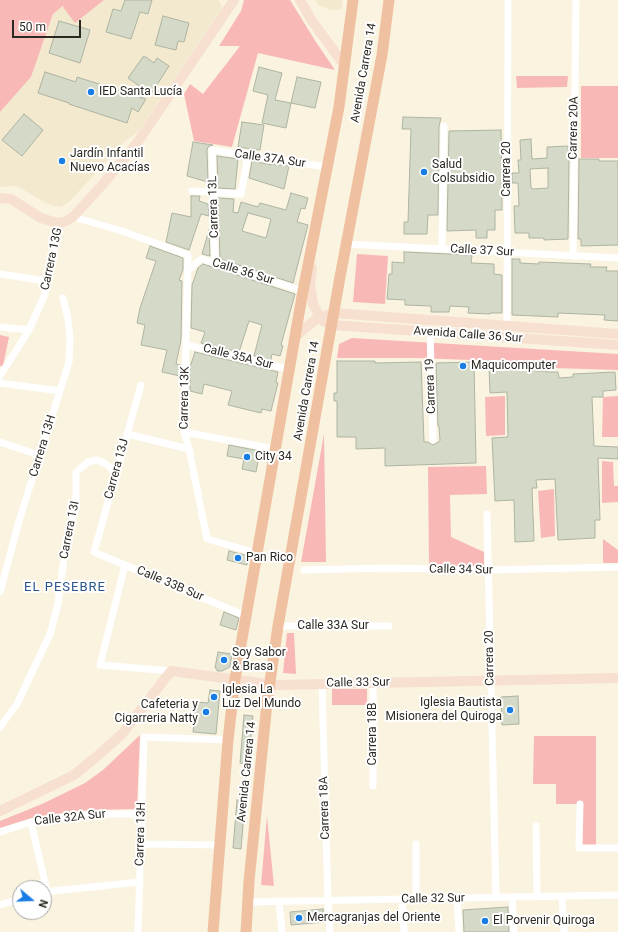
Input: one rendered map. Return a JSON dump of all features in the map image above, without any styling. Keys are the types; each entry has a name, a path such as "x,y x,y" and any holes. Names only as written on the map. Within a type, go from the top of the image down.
{"main road":[{"name":"Avenida Carrera 14","path":"213,932 228,740 235,679 294,337 339,107 353,0"},
{"name":"Avenida Carrera 14","path":"246,932 269,684 346,244 382,54 389,0"}],"street":[{"name":"Carrera 13G","path":"0,375 29,330 45,294 58,223 73,217 108,179 137,143 234,0"},
{"path":"300,0 312,21 345,66"},
{"name":"Carrera 20","path":"507,338 508,0"},
{"name":"Carrera 20A","path":"573,256 576,0"},
{"path":"442,249 444,126"},
{"name":"Calle 37A Sur","path":"212,150 327,167"},
{"name":"Carrera 13L","path":"212,150 215,263"},
{"path":"192,191 241,194 248,156"},
{"path":"320,317 313,304 311,277 323,204 327,167"},
{"path":"0,198 11,200 42,218 58,223"},
{"name":"Carrera 13K","path":"73,217 122,231 188,254 184,432 189,449 207,539 257,553"},
{"name":"Calle 37 Sur","path":"346,244 618,258"},
{"name":"Calle 36 Sur","path":"188,271 202,259 303,290"},
{"path":"0,274 48,281"},
{"name":"Carrera 13H","path":"0,592 19,521 69,362 70,338 68,319 62,298"},
{"name":"Avenida Calle 36 Sur","path":"294,337 320,317 334,313 618,334"},
{"name":"Avenida Calle 36 Sur","path":"320,317 323,321 332,325 618,345"},
{"path":"0,327 29,330"},
{"name":"Carrera 19","path":"430,332 433,440"},
{"name":"Calle 35A Sur","path":"187,344 289,369"},
{"path":"0,383 60,391"},
{"name":"Carrera 13J","path":"94,552 140,385"},
{"path":"184,432 275,450"},
{"path":"127,434 189,449"},
{"path":"0,442 40,455"},
{"name":"Carrera 13I","path":"0,727 17,704 50,634 58,604 66,542 76,508 76,472 88,462 97,460 106,464 116,473"},
{"name":"Carrera 20","path":"487,514 496,898"},
{"name":"Calle 33B Sur","path":"94,552 246,616"},
{"name":"Calle 33 Sur","path":"124,565 100,665 171,671 269,684 618,678"},
{"name":"Calle 34 Sur","path":"304,570 386,568 488,570 618,567"},
{"name":"Calle 33A Sur","path":"278,626 389,626"},
{"path":"0,811 74,775 95,758 122,734 171,671"},
{"name":"Carrera 18B","path":"373,682 373,786"},
{"name":"Carrera 18A","path":"322,684 330,932"},
{"name":"Carrera 13H","path":"138,932 144,737 228,740"},
{"path":"580,804 579,848 618,848"},
{"name":"Calle 32A Sur","path":"0,832 31,822 93,814 142,814"},
{"path":"31,822 43,880"},
{"path":"536,826 538,897"},
{"path":"141,844 220,845"},
{"path":"416,844 416,899"},
{"path":"52,891 140,882"},
{"name":"Calle 32 Sur","path":"248,902 618,895"},
{"path":"562,896 564,932"},
{"path":"512,897 514,932"},
{"path":"457,898 459,932"},
{"path":"402,899 404,932"},
{"path":"0,905 12,901"},
{"path":"279,901 282,932"}],"shaded area":[{"path":"0,0 104,0 75,23 63,7 64,5 53,14 31,77 0,112"},
{"name":"IED Santa Lucía","path":"71,0 219,0 222,8 138,132 125,141 69,202 61,207 53,206 40,200 19,187 0,187 0,112 31,77 53,14"},
{"path":"244,0 290,0 335,70 258,53 232,147 194,141 184,94 190,84 203,94 240,46 219,46 241,11"},
{"path":"315,0 343,0 342,9 331,10 318,5"},
{"path":"516,76 568,76 567,87 517,88"},
{"path":"581,86 618,86 618,158 581,158"},
{"path":"357,254 388,256 385,304 353,302"},
{"path":"0,335 9,337 3,366 0,366"},
{"path":"352,338 618,354 618,370 553,368 553,363 416,358 337,358 339,344"},
{"path":"505,396 505,435 486,436 485,397"},
{"path":"618,396 618,437 602,437 603,397"},
{"path":"324,434 326,562 301,562"},
{"path":"602,461 613,462 614,486 618,486 618,502 602,503"},
{"path":"486,466 487,494 450,495 451,537 484,552 484,567 429,568 428,467"},
{"path":"554,489 555,536 541,538 538,491"},
{"path":"603,539 618,550 618,563 603,563"},
{"path":"287,633 294,633 296,674 283,673"},
{"path":"332,689 367,689 367,705 332,705"},
{"path":"140,735 137,809 92,810 63,813 32,818 0,828 0,821 42,804 85,783 103,770"},
{"path":"534,736 596,736 596,848 579,848 579,804 556,804 556,784 533,784"},
{"path":"267,816 274,886 261,885"}],"building":[{"path":"125,0 152,0 148,14 140,12 131,39 106,32 113,9 121,11"},
{"path":"163,16 189,23 184,42 178,41 176,50 155,45"},
{"path":"59,21 90,30 80,63 49,53"},
{"path":"143,57 146,57 154,63 157,58 169,66 151,94 128,78"},
{"path":"259,67 282,73 275,100 291,103 286,128 262,123 268,95 253,91"},
{"path":"45,72 76,82 77,77 146,99 138,112 132,108 127,123 38,93"},
{"path":"297,77 321,82 315,108 291,103"},
{"path":"24,114 43,130 22,156 2,140"},
{"name":"Salud Colsubsidio","path":"403,117 441,118 439,126 438,215 428,215 427,234 404,234 404,222 408,222 411,129 402,129"},
{"path":"242,122 264,125 260,150 238,147"},
{"path":"501,130 502,210 495,210 495,230 487,230 487,238 476,238 476,230 447,231 449,131"},
{"path":"531,139 532,159 547,158 547,147 568,146 568,239 544,240 544,238 529,238 529,233 515,233 514,206 519,206 518,183 512,183 512,173 519,173 518,160 521,160 520,140","holes":["548,168 548,188 531,188 530,169"]},
{"path":"193,142 213,145 208,147 207,150 208,182 187,176"},
{"path":"217,156 238,159 235,189 218,188"},
{"path":"579,159 618,161 618,245 581,246 581,239 578,239"},
{"path":"252,161 272,165 289,166 284,189 249,178"},
{"path":"291,193 308,198 305,209 301,208 297,222 308,225 293,283 220,259 218,198 234,199 233,212 238,213 241,202 258,207 260,203 286,210","holes":["248,213 271,219 266,238 242,231"]},
{"path":"191,196 200,196 199,201 208,204 209,216 201,214 189,250 166,242 172,213 191,217"},
{"path":"209,230 210,256 202,254"},
{"path":"150,246 183,258 183,270 179,280 182,281 181,340 176,364 181,365 180,376 162,372 167,350 141,345 145,325 137,323 140,308 156,261 146,258"},
{"path":"404,252 472,255 471,263 494,264 494,274 502,275 502,313 468,313 469,307 450,306 449,312 431,312 431,306 405,305 405,300 387,299 389,274 392,274 392,262 404,263"},
{"path":"512,259 520,259 520,263 539,264 539,262 591,264 590,267 607,267 606,271 618,271 618,321 604,320 605,315 558,313 558,317 512,315"},
{"path":"203,264 295,294 281,345 283,346 280,356 272,354 271,360 254,356 262,325 249,321 239,352 201,343 205,332 191,328 192,285 198,268"},
{"path":"195,352 278,372 276,382 278,383 271,411 262,409 261,413 228,405 232,391 204,384 202,394 190,391 190,367"},
{"path":"337,361 375,361 375,363 421,362 424,442 428,442 433,445 440,441 438,426 436,363 474,362 476,463 385,466 385,448 356,449 356,437 337,437 337,401 334,401 334,393 337,393"},
{"path":"536,365 536,371 558,372 559,378 573,377 573,374 615,372 616,390 603,391 603,397 592,397 594,446 618,447 618,459 598,458 600,520 595,520 595,538 558,540 555,479 536,480 537,488 532,488 534,541 515,542 514,500 495,501 492,438 508,437 507,392 490,393 489,366"},
{"name":"City 34","path":"229,445 260,451 256,472 242,469 244,459 227,456"},
{"name":"Pan Rico","path":"229,551 249,556 247,565 227,560"},
{"path":"224,612 239,618 236,630 220,625"},
{"name":"Soy Sabor & Brasa","path":"218,652 232,654 230,667 222,671 217,671 215,668"},
{"path":"210,690 220,691 216,734 193,732 196,702 208,703"},
{"name":"Iglesia Bautista Misionera del Quiroga","path":"518,696 519,724 502,725 501,697"},
{"path":"244,715 253,716 248,764 240,763"},
{"path":"237,800 245,801 241,849 233,848"},
{"name":"El Porvenir Quiroga","path":"508,907 509,932 464,932 463,910"},
{"path":"323,909 324,922 291,925 290,912"}],"place":[{"name":"IED Santa Lucía","path":"91,92"},
{"name":"Jardín Infantil Nuevo Acacías","path":"62,161"},
{"name":"Salud Colsubsidio","path":"424,172"},
{"name":"Maquicomputer","path":"463,366"},
{"name":"City 34","path":"247,457"},
{"name":"Pan Rico","path":"238,558"},
{"name":"Soy Sabor & Brasa","path":"224,660"},
{"name":"Iglesia La Luz Del Mundo","path":"214,697"},
{"name":"Iglesia Bautista Misionera del Quiroga","path":"510,710"},
{"name":"Cafeteria y Cigarreria Natty","path":"206,712"},
{"name":"Mercagranjas del Oriente","path":"299,918"},
{"name":"El Porvenir Quiroga","path":"485,921"}],"district":[{"name":"EL PESEBRE","path":"65,588"}]}
